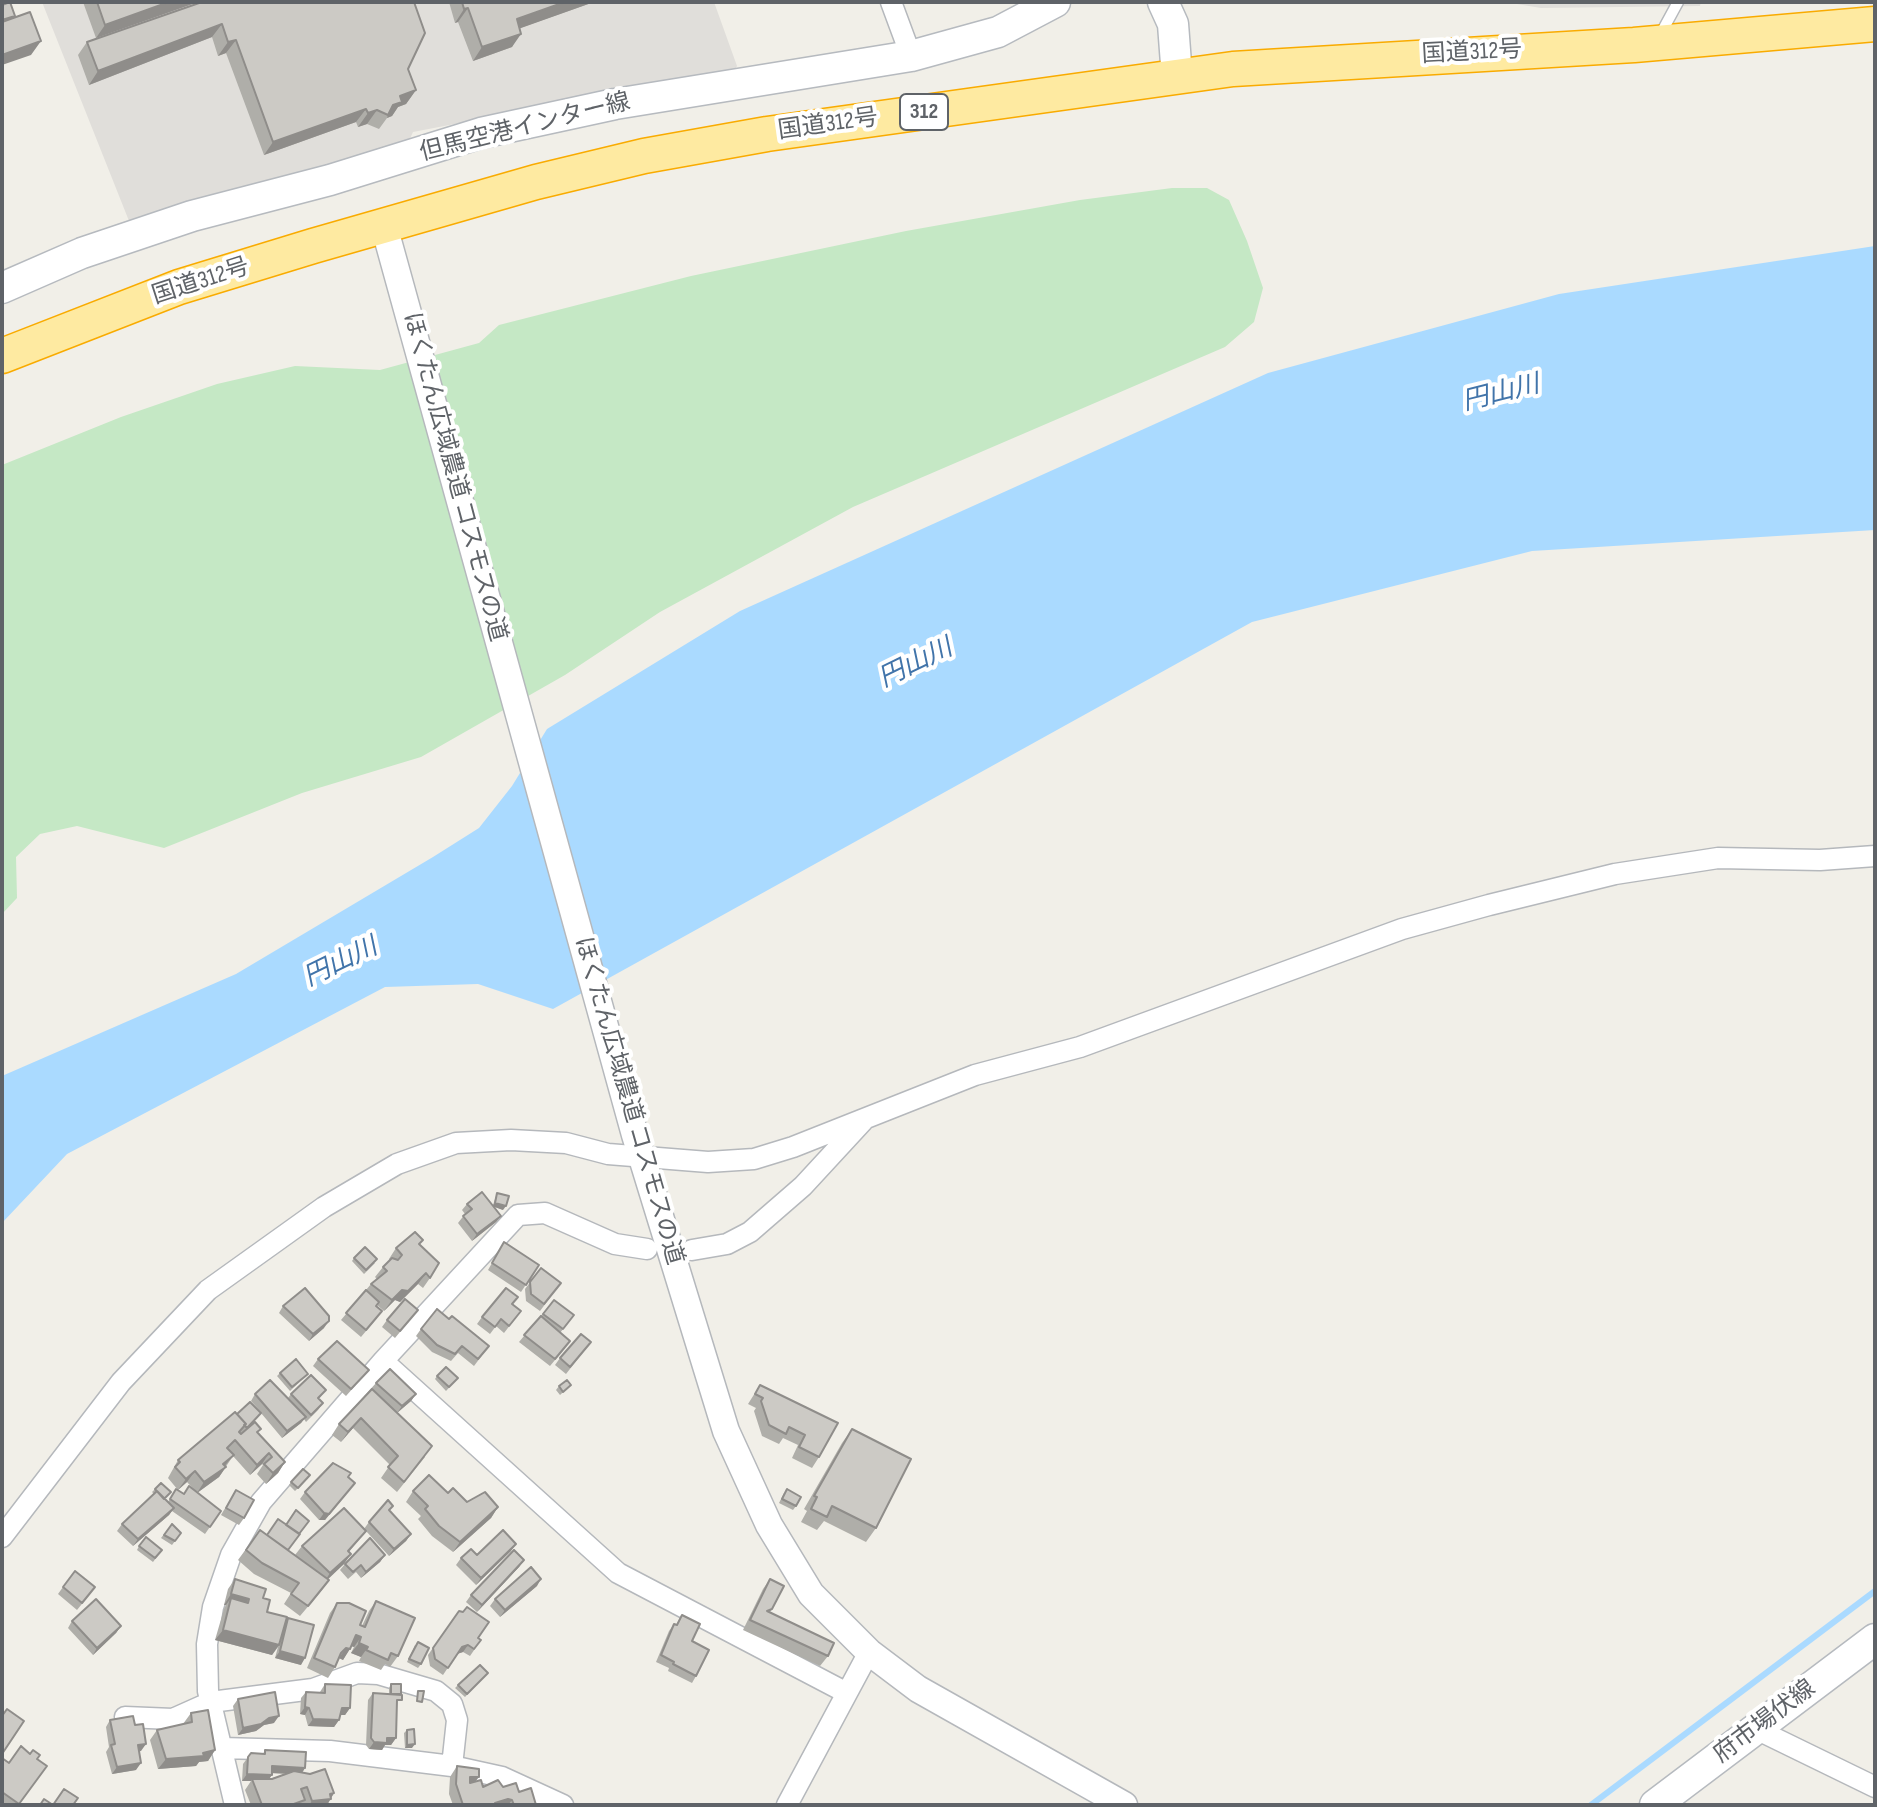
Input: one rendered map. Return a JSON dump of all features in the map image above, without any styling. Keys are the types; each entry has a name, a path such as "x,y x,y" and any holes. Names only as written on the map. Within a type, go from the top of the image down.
{"highway":[{"name":"国道312号","path":"2,356 179,287 384,226 536,182 644,156 767,134 1233,69 1656,43 1875,24"}],"main road":[{"name":"但馬空港インター線","path":"2,288 82,253 192,216 330,180 481,133 615,104 911,56 998,32 1055,2"},
{"path":"1163,2 1173,24 1177,77"},
{"name":"府市場伏線","path":"1655,1805 1875,1639"}],"street":[{"path":"891,2 911,56"},
{"name":"ほくたん広域農道 コスモスの道","path":"384,226 639,1145 702,1357 732,1445 769,1525 811,1594 869,1652 918,1689 1124,1805"},
{"path":"2,1537 38,1486 148,1350 208,1290 329,1203 397,1164 456,1143 511,1140 552,1142 608,1154 639,1145 708,1162 754,1159 864,1120 975,1075 1080,1047 1402,929 1489,905 1615,874 1718,858 1820,860 1875,856"},
{"path":"692,1250 727,1244 750,1232 803,1186 864,1120"},
{"path":"235,1805 211,1702 207,1644 213,1607 231,1555 261,1502 383,1361 518,1215 545,1213 591,1236 647,1249"},
{"path":"383,1361 618,1573 845,1692"},
{"path":"787,1805 869,1652"},
{"path":"125,1717 173,1719 211,1702 313,1689 357,1673 415,1683 446,1698 456,1712 452,1766"},
{"path":"1756,1729 1875,1787"},
{"path":"222,1748 330,1751 452,1766 502,1777 563,1805"}],"lane":[{"path":"1656,43 1678,2"}],"shaded area":[{"path":"42,2 714,2 737,66 735,70 413,132 408,143 131,226"},
{"path":"1505,2 1701,2 1700,6 1541,8"}],"green space":[{"path":"1172,188 1207,188 1229,200 1263,288 1254,322 1225,347 853,507 660,612 565,675 421,757 302,793 164,848 77,826 40,834 16,857 17,898 2,914 2,465 121,417 217,384 295,366 380,370 479,343 499,325 691,276 906,231 1080,200"}],"water":[{"name":"円山川","path":"1875,246 1875,530 1532,551 1252,622 553,1009 478,984 385,987 67,1154 2,1223 2,1076 236,974 433,857 479,828 512,786 547,729 740,611 1268,373 1559,294"}],"building":[{"path":"10,2 15,16 2,20 2,5"},
{"path":"97,2 169,2 105,25"},
{"path":"202,2 414,2 425,33 408,69 416,90 400,96 402,102 393,105 388,115 377,110 368,113 366,109 273,142 236,40 228,42 222,24 98,71 87,42"},
{"path":"462,2 565,2 517,19 521,34 482,47 468,8 464,9"},
{"path":"30,12 41,41 2,55 2,22"},
{"path":"482,1192 501,1216 477,1234 463,1216 472,1209 467,1204"},
{"path":"497,1193 509,1196 506,1206 495,1203"},
{"path":"415,1232 423,1240 419,1244 439,1263 430,1278 426,1273 408,1291 402,1290 392,1300 371,1284 387,1271 383,1267 392,1258 398,1260 402,1255 396,1248"},
{"path":"504,1242 539,1265 526,1285 492,1263"},
{"path":"365,1247 377,1259 366,1270 354,1258"},
{"path":"541,1268 561,1283 544,1304 531,1294 530,1282"},
{"path":"305,1288 329,1316 329,1321 313,1334 283,1306"},
{"path":"506,1288 518,1297 512,1304 521,1311 509,1326 501,1319 495,1327 482,1317"},
{"path":"366,1290 379,1302 376,1306 382,1311 366,1330 346,1313"},
{"path":"405,1299 418,1310 400,1331 387,1320"},
{"path":"554,1300 574,1315 563,1329 543,1314"},
{"path":"437,1309 449,1319 452,1316 489,1346 478,1359 462,1346 455,1354 437,1345 421,1329"},
{"path":"541,1316 570,1341 555,1359 524,1335"},
{"path":"581,1334 591,1342 570,1367 560,1358"},
{"path":"337,1341 369,1370 351,1389 318,1359"},
{"path":"296,1359 308,1374 292,1387 280,1373"},
{"path":"446,1367 458,1378 449,1387 437,1376"},
{"path":"390,1369 416,1394 402,1406 376,1383"},
{"path":"311,1375 326,1390 318,1398 323,1403 311,1415 291,1394"},
{"path":"270,1380 306,1417 287,1431 255,1394"},
{"path":"567,1380 571,1385 563,1392 559,1386"},
{"path":"760,1385 838,1423 819,1457 799,1447 805,1435 789,1427 786,1434 769,1425 761,1401 763,1398 755,1394"},
{"path":"372,1389 432,1446 404,1482 388,1467 398,1456 361,1418 348,1432 339,1424"},
{"path":"250,1402 261,1413 247,1428 237,1414"},
{"path":"235,1412 246,1424 239,1432 241,1434 255,1422 261,1429 257,1432 285,1462 273,1473 264,1464 272,1457 269,1453 257,1465 235,1440 227,1448 234,1455 223,1464 226,1467 204,1482 195,1471 186,1479 175,1467 180,1462 178,1460"},
{"path":"852,1429 911,1459 876,1528 832,1506 827,1517 811,1509 817,1497 814,1496"},
{"path":"333,1463 351,1473 348,1477 355,1483 329,1514 324,1513 305,1492"},
{"path":"303,1469 310,1475 298,1488 291,1482"},
{"path":"429,1475 448,1493 453,1488 467,1502 485,1492 498,1507 460,1542 439,1526 425,1509 428,1506 413,1491"},
{"path":"161,1483 171,1492 164,1499 155,1489"},
{"path":"189,1486 221,1511 210,1527 170,1499 176,1489 184,1494"},
{"path":"787,1489 801,1497 796,1506 782,1499"},
{"path":"236,1490 254,1500 244,1518 226,1508"},
{"path":"157,1491 174,1508 138,1539 122,1524"},
{"path":"388,1500 393,1506 389,1510 411,1534 394,1549 369,1522"},
{"path":"344,1508 366,1531 348,1551 351,1554 330,1573 302,1546"},
{"path":"296,1510 309,1521 299,1534 286,1525"},
{"path":"278,1519 300,1534 288,1550 267,1535"},
{"path":"172,1524 181,1533 175,1541 164,1535"},
{"path":"260,1530 329,1580 308,1606 291,1594 299,1583 262,1563 246,1550"},
{"path":"503,1530 516,1544 481,1578 461,1558 471,1549 477,1555"},
{"path":"146,1537 162,1550 155,1558 139,1546"},
{"path":"370,1538 385,1555 366,1572 361,1565 353,1572 345,1564"},
{"path":"514,1550 524,1560 482,1605 471,1595"},
{"path":"531,1567 541,1579 505,1610 495,1599"},
{"path":"75,1571 95,1587 82,1603 63,1587"},
{"path":"235,1579 266,1589 263,1598 270,1600 267,1612 287,1617 279,1645 223,1630 231,1598 248,1603 249,1599 231,1594"},
{"path":"770,1579 784,1586 772,1609 767,1611 834,1643 828,1656 750,1620"},
{"path":"96,1599 121,1626 97,1648 72,1621"},
{"path":"376,1601 415,1618 398,1656 391,1653 388,1660 366,1650 368,1647 359,1643 361,1637 356,1635 350,1649 346,1648 341,1653 335,1667 314,1658 337,1603 349,1603 366,1611 360,1625 365,1627"},
{"path":"467,1607 489,1622 474,1649 468,1645 462,1647 448,1668 435,1659 433,1648 459,1611 463,1612"},
{"path":"682,1615 700,1624 692,1641 709,1650 696,1676 661,1655 674,1624 677,1625"},
{"path":"288,1618 314,1625 305,1658 280,1651"},
{"path":"418,1642 429,1648 421,1664 409,1659"},
{"path":"480,1665 488,1673 467,1694 458,1685"},
{"path":"325,1684 351,1685 350,1708 342,1708 339,1720 313,1719 309,1708 305,1707 306,1692 325,1693"},
{"path":"391,1684 401,1684 401,1694 391,1694"},
{"path":"418,1691 424,1691 422,1702 417,1701"},
{"path":"275,1692 279,1716 243,1728 238,1699"},
{"path":"373,1693 402,1695 402,1700 397,1700 396,1738 387,1738 387,1743 374,1742 371,1738"},
{"path":"7,1709 24,1721 2,1754 2,1716"},
{"path":"208,1710 215,1750 203,1753 204,1756 166,1759 157,1730 192,1722 191,1713"},
{"path":"133,1716 135,1725 143,1724 146,1744 138,1745 141,1763 117,1767 111,1745 115,1744 110,1720"},
{"path":"414,1729 415,1744 407,1745 407,1730"},
{"path":"21,1746 30,1754 33,1750 40,1755 37,1759 47,1766 19,1804 2,1792 2,1758 9,1763"},
{"path":"265,1750 306,1752 305,1768 272,1766 272,1775 247,1774 251,1753 265,1754"},
{"path":"457,1766 479,1769 479,1777 470,1777 470,1783 481,1780 483,1787 498,1780 503,1787 516,1783 519,1792 531,1788 536,1805 514,1805 508,1799 496,1805 463,1805 456,1784"},
{"path":"325,1769 334,1793 330,1794 331,1799 312,1801 307,1787 301,1789 305,1800 291,1805 262,1805 252,1779 272,1779 294,1771 310,1774"},
{"path":"64,1789 78,1798 73,1805 53,1805"}],"waterway":[{"path":"1591,1805 1875,1591"}]}
